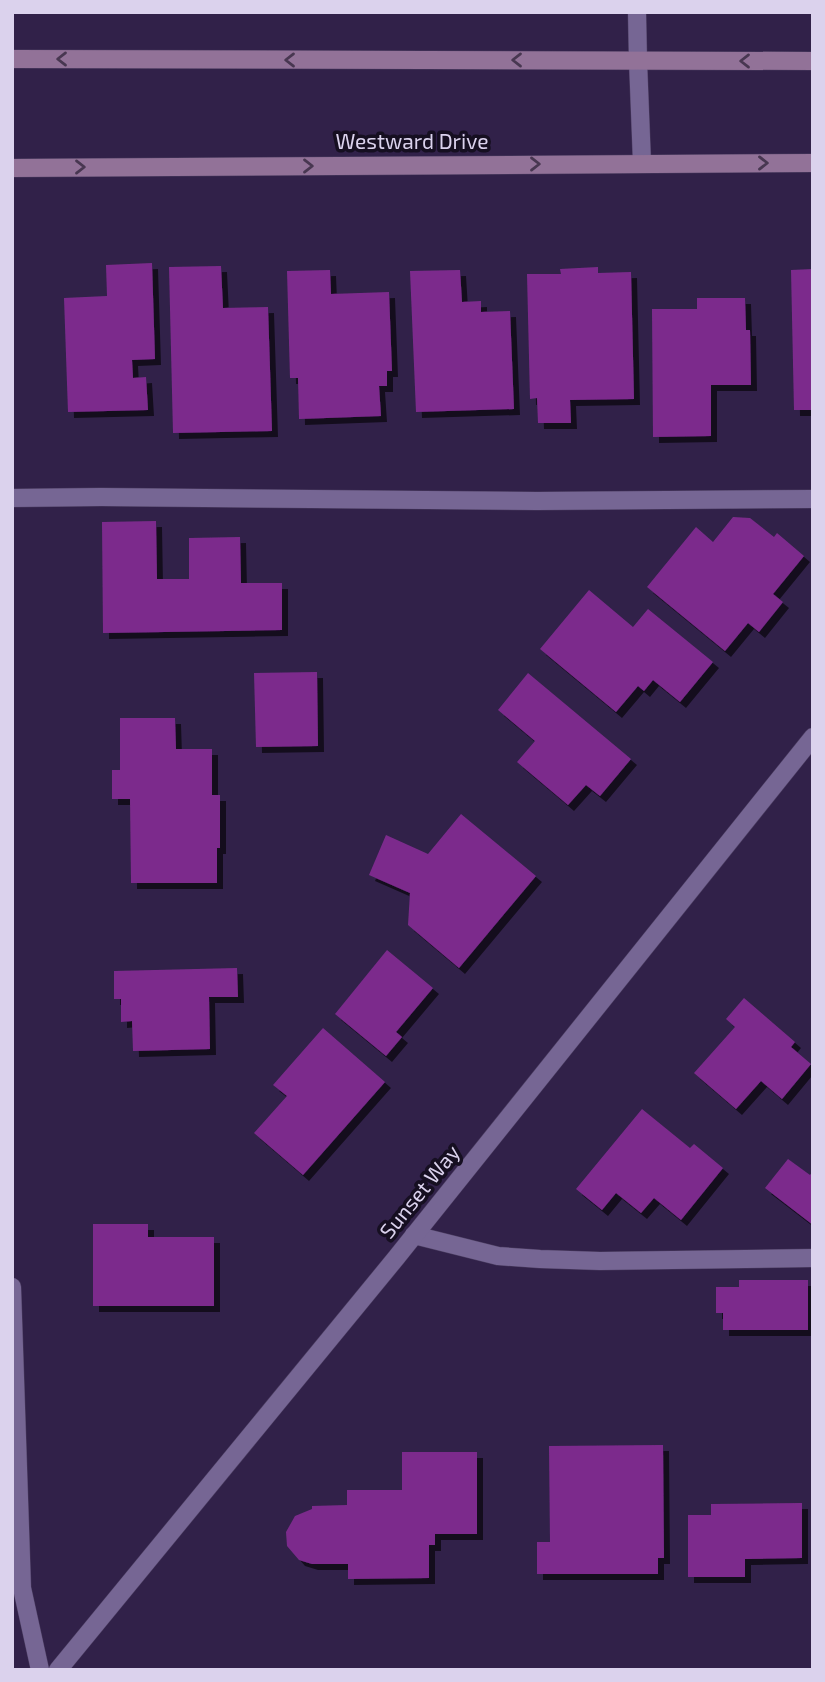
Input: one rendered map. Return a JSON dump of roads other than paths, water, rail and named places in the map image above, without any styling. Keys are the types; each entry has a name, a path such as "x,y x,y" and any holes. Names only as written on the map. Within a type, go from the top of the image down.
{"street":[{"path":"637,12 642,163"},
{"path":"12,59 813,61"},
{"name":"Westward Drive","path":"12,167 813,163"},
{"path":"12,498 523,501 813,499"},
{"name":"Sunset Way","path":"58,1670 414,1235 813,737"},
{"path":"414,1235 498,1256 540,1259 600,1261 813,1258"},
{"path":"12,1287 14,1424 22,1588 40,1670"}]}
